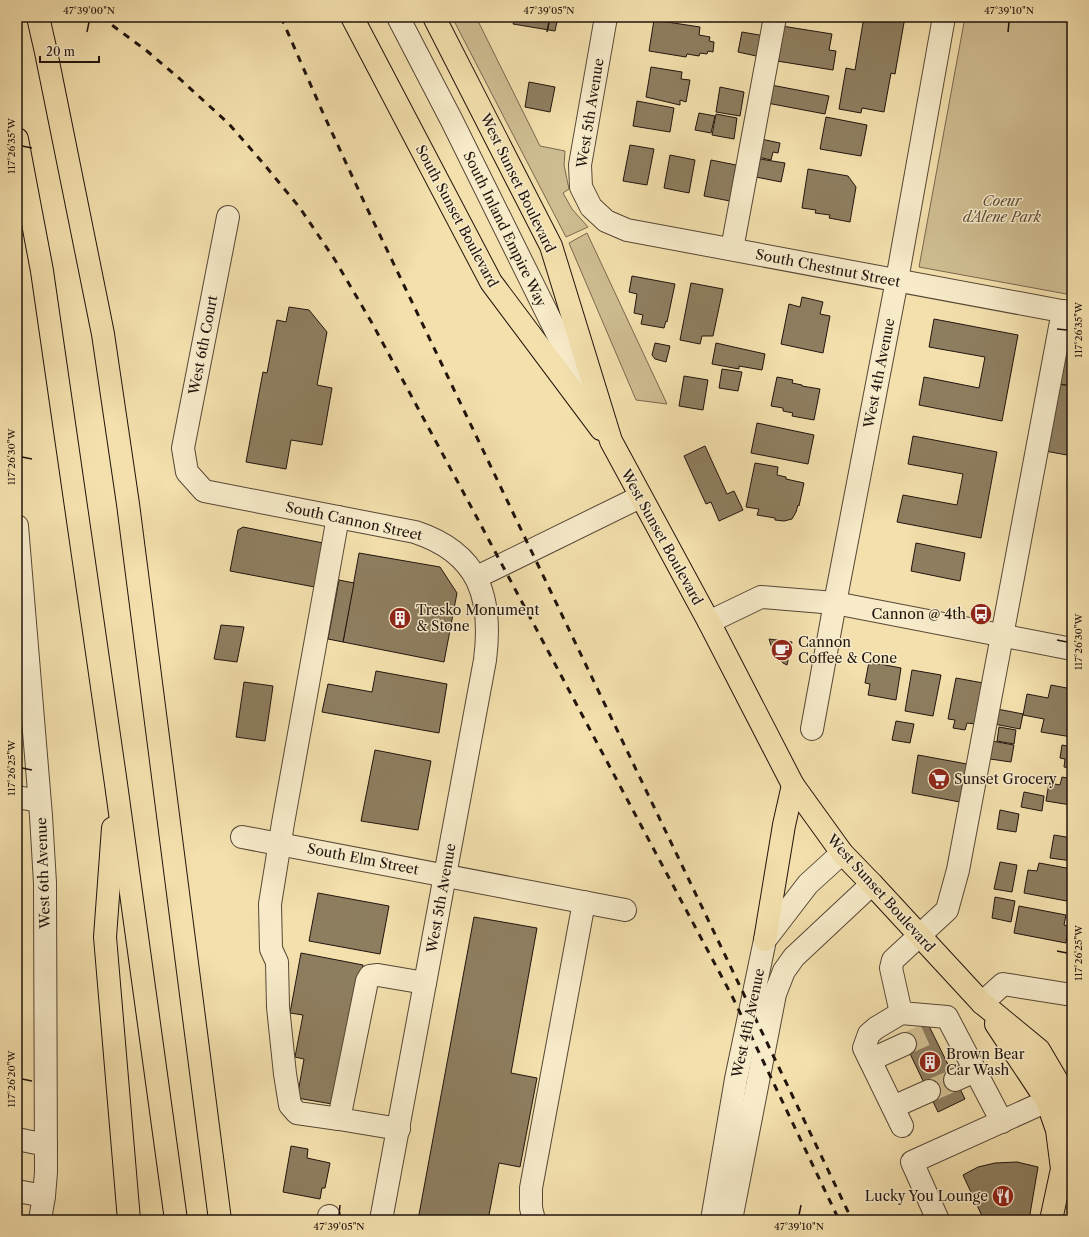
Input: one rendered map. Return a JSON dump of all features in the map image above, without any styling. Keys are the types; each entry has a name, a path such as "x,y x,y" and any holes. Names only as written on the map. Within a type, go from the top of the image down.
{"main road":[{"path":"38,17 98,310 107,364 128,504 219,1210 228,1220"},
{"name":"South Sunset Boulevard","path":"352,17 491,282 611,441"},
{"name":"West Sunset Boulevard","path":"434,17 551,246 611,441 709,622 793,785 842,853 982,1003 1039,1050 1068,1101 1072,1115"},
{"path":"17,139 42,272 116,784 176,1220"},
{"path":"116,784 104,937 129,1220"},
{"path":"765,940 784,825 793,785"},
{"name":"West Sunset Boulevard","path":"982,1003 1047,1101 1057,1130 1062,1169 1052,1215"}],"street":[{"name":"South Inland Empire Way","path":"398,17 452,121 611,441"},
{"name":"West 5th Avenue","path":"591,207 581,187 580,165 606,17"},
{"path":"732,249 775,17"},
{"name":"West 4th Avenue","path":"812,729 897,280 944,17"},
{"name":"South Chestnut Street","path":"591,207 606,221 627,230 1068,312"},
{"name":"West 6th Court","path":"187,472 183,448 228,217"},
{"path":"901,1013 891,968 893,960 947,910 959,862 1002,635 1068,312"},
{"name":"South Cannon Street","path":"187,472 204,491 415,532 431,537 452,549 464,560 477,577"},
{"path":"477,577 640,497"},
{"path":"338,517 270,904 271,949 276,962 278,1007 290,1106 297,1113 399,1129"},
{"name":"West 6th Avenue","path":"17,528 45,883 46,1181 40,1220"},
{"name":"West 5th Avenue","path":"381,1220 399,1129 487,645 487,616 484,599 477,577"},
{"path":"709,622 761,597 835,603 1072,649"},
{"path":"17,797 39,801"},
{"name":"South Elm Street","path":"242,837 625,910"},
{"name":"West 4th Avenue","path":"712,1220 736,1079 765,940 808,884 842,853"},
{"name":"West 4th Avenue","path":"731,1220 769,1018 779,981 794,957 872,884"},
{"path":"534,1220 531,1208 531,1188 584,902"},
{"path":"339,1119 367,981 370,976 378,975 425,983"},
{"path":"982,1003 1003,984 1072,995"},
{"path":"929,1092 897,1117 864,1048 870,1034 876,1028 901,1013 947,1017 941,1028 975,1071 1002,1122"},
{"path":"870,1060 905,1044"},
{"path":"955,1080 975,1071"},
{"path":"938,1220 912,1162 1047,1101"},
{"path":"17,1139 46,1145"},
{"path":"17,1191 44,1196"}],"green space":[{"path":"452,17 476,17 540,146 565,151 564,165 569,189 563,193 572,209 588,227 566,237"},
{"name":"Coeur d'Alene Park","path":"965,17 1072,17 1072,295 919,267"},
{"path":"587,233 667,404 636,400 569,243"}],"building":[{"path":"558,17 555,31 513,24 514,21 499,18"},
{"path":"864,17 905,17 895,74 891,73 884,112 862,108 861,113 839,109 846,68 855,70"},
{"path":"654,20 700,27 699,35 710,37 709,41 714,42 713,52 708,51 707,54 700,53 699,56 687,54 686,57 649,51"},
{"path":"782,26 832,34 829,50 836,51 833,70 777,61"},
{"path":"742,32 765,36 761,57 738,52"},
{"path":"651,67 682,72 681,79 690,80 686,102 680,100 680,105 646,97"},
{"path":"529,82 555,87 550,112 525,107"},
{"path":"771,85 829,96 825,114 767,103"},
{"path":"720,87 744,92 740,116 716,112"},
{"path":"637,101 674,108 670,132 633,126"},
{"path":"699,113 715,116 711,133 695,130"},
{"path":"716,114 737,118 734,139 712,135"},
{"path":"826,117 867,125 861,156 820,149"},
{"path":"761,139 780,143 778,153 773,152 771,160 758,157"},
{"path":"630,145 654,149 647,185 623,181"},
{"path":"670,155 695,160 689,193 664,188"},
{"path":"760,159 785,163 781,182 756,177"},
{"path":"711,160 736,165 730,201 704,196"},
{"path":"808,169 848,176 856,187 850,222 829,218 830,215 815,213 816,210 802,208"},
{"path":"632,276 675,284 667,322 666,321 664,328 641,324 643,315 634,313 637,294 629,292"},
{"path":"691,283 723,289 713,336 702,336 700,344 680,340"},
{"path":"802,297 823,302 820,314 830,316 823,353 781,344 789,304 800,307"},
{"path":"289,307 309,310 327,332 317,385 332,388 322,445 291,440 286,469 246,462 263,372 267,373 277,320 286,322"},
{"path":"934,319 1018,335 1002,421 919,405 924,377 979,388 985,357 929,347"},
{"path":"655,343 670,346 666,362 655,359 652,355"},
{"path":"716,343 765,354 762,370 739,366 739,369 712,364"},
{"path":"1066,350 1072,351 1072,386 1060,384"},
{"path":"722,369 742,372 738,391 719,388"},
{"path":"684,376 708,380 703,410 679,406"},
{"path":"777,377 793,380 792,383 802,386 820,389 814,420 792,416 793,413 783,411 783,408 771,406"},
{"path":"1057,384 1072,386 1072,428 1067,455 1045,451"},
{"path":"757,423 814,435 808,464 751,453"},
{"path":"913,436 997,452 981,538 897,522 903,495 957,505 963,474 908,464"},
{"path":"705,446 727,494 734,491 743,510 719,521 711,502 706,504 684,456"},
{"path":"1072,462 1072,486 1067,485"},
{"path":"755,463 778,467 777,475 786,477 786,479 804,483 799,506 798,505 792,519 784,521 775,520 775,518 757,515 759,509 746,507"},
{"path":"243,527 328,544 320,588 230,571 238,530"},
{"path":"916,543 965,553 960,581 911,571"},
{"name":"Tresko Monument & Stone","path":"359,553 440,567 457,593 444,662 343,642"},
{"path":"339,580 354,583 343,642 328,639"},
{"path":"221,625 244,627 237,662 214,659"},
{"name":"Cannon Coffee & Cone","path":"769,639 792,642 787,665 783,663 775,654"},
{"path":"869,662 901,668 896,700 868,695 870,684 865,683"},
{"path":"912,670 941,675 933,716 905,711"},
{"path":"376,671 447,684 439,733 322,712 328,684 372,692"},
{"path":"956,678 983,683 975,724 967,723 965,730 953,728 955,720 948,719"},
{"path":"244,682 273,686 265,741 236,737"},
{"path":"1051,685 1072,689 1072,737 1041,732 1044,719 1023,715 1027,694 1048,698"},
{"path":"997,709 1023,714 1020,729 994,724"},
{"path":"896,721 914,724 910,743 892,740"},
{"path":"999,727 1016,730 1014,744 997,741"},
{"path":"992,741 1014,745 1011,762 990,759"},
{"path":"1062,745 1072,747 1072,768 1064,767 1065,759 1060,758"},
{"path":"375,750 431,761 418,830 361,821"},
{"name":"Sunset Grocery","path":"918,755 967,764 960,802 912,793"},
{"path":"1062,777 1072,779 1072,807 1070,807 1071,805 1046,801 1049,783 1060,785"},
{"path":"1024,792 1044,796 1042,811 1021,807"},
{"path":"1000,810 1019,814 1016,832 997,829"},
{"path":"1054,835 1072,838 1072,861 1050,858"},
{"path":"1000,862 1017,865 1012,892 994,889"},
{"path":"1039,863 1072,869 1072,902 1024,893 1028,870 1037,871"},
{"path":"318,893 389,906 380,954 309,941"},
{"path":"995,897 1015,901 1011,922 992,918"},
{"path":"1019,906 1066,915 1064,925 1068,926 1066,943 1014,933"},
{"path":"474,917 537,928 511,1073 537,1078 520,1167 499,1163 488,1220 418,1220"},
{"path":"301,953 363,965 356,1003 332,1104 297,1098 304,1059 295,1057 303,1015 290,1013"},
{"name":"Brown Bear Car Wash","path":"928,1024 965,1099 938,1112 902,1037"},
{"path":"17,1060 21,1061 17,1082"},
{"path":"291,1146 308,1149 307,1158 330,1163 325,1188 322,1188 320,1199 283,1192"},
{"name":"Lucky You Lounge","path":"1017,1162 1038,1167 1029,1220 976,1220 982,1216 963,1175 978,1167 995,1163"}],"tunnel":[{"path":"905,1044 932,1032"},
{"path":"929,1091 955,1080"}],"railway":[{"path":"101,17 147,51 229,124 300,208 335,260 372,323 732,996 839,1220"},
{"path":"281,17 365,204 852,1220"}],"place":[{"name":"Cannon @ 4th","path":"981,614"},
{"name":"Tresko Monument & Stone","path":"400,618"},
{"name":"Cannon Coffee & Cone","path":"782,650"},
{"name":"Sunset Grocery","path":"939,779"},
{"name":"Brown Bear Car Wash","path":"930,1062"},
{"name":"Lucky You Lounge","path":"1003,1196"}]}
